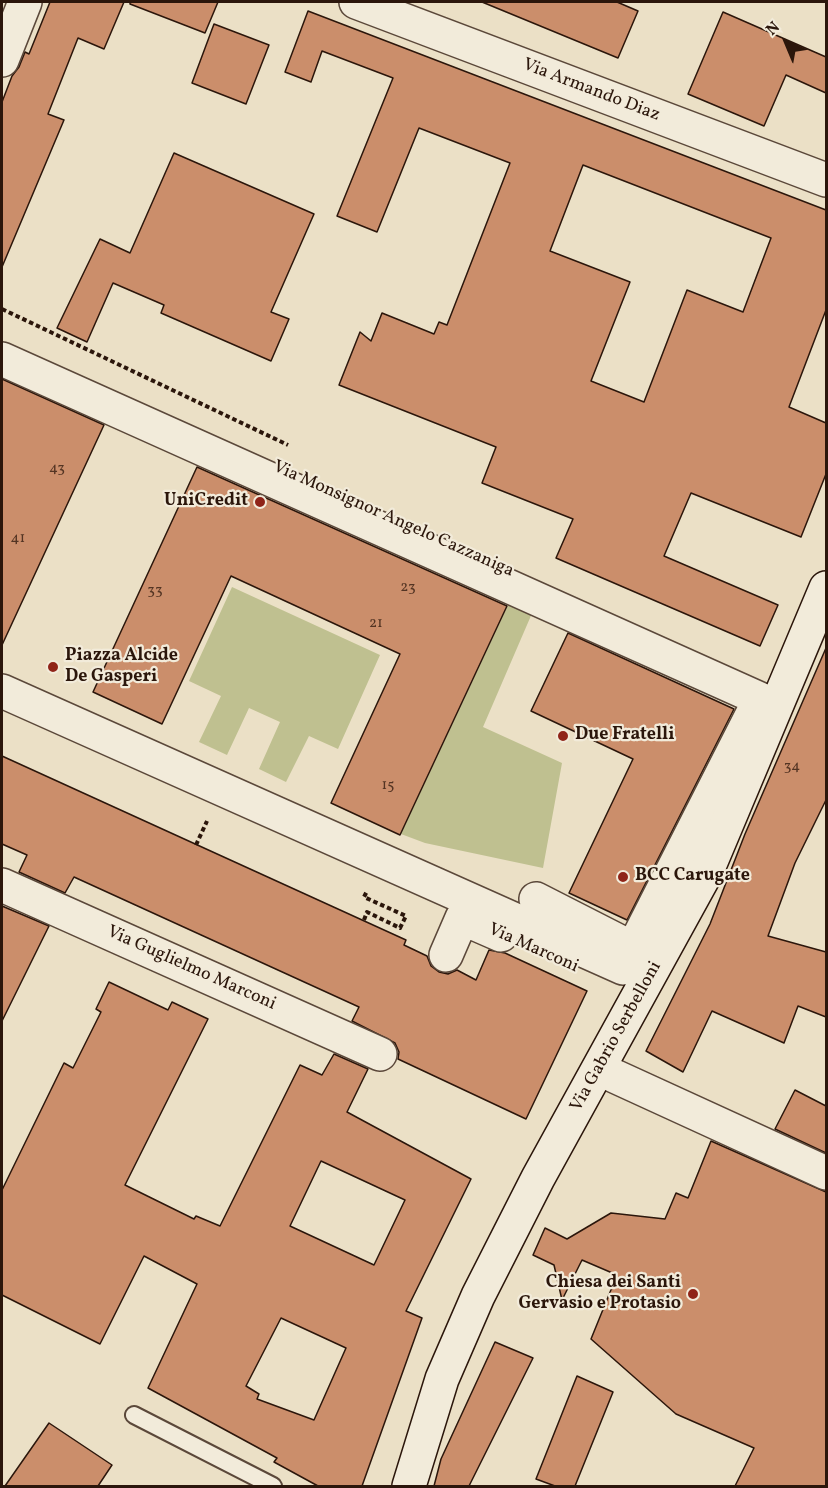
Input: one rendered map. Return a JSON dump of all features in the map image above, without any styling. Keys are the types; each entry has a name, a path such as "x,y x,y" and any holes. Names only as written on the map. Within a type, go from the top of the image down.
{"street":[{"path":"2,60 25,2"},
{"name":"Via Armando Diaz","path":"356,2 826,180"},
{"name":"Via Monsignor Angelo Cazzaniga","path":"2,347 784,692"},
{"path":"2,359 760,699 623,968 2,691"},
{"name":"Via Gabrio Serbelloni","path":"409,1486 442,1379 473,1307 513,1226 640,996 723,838 826,588"},
{"path":"2,668 453,873"},
{"name":"Via Guglielmo Marconi","path":"2,885 380,1054"},
{"path":"536,899 634,949"},
{"name":"Via Marconi","path":"446,955 462,918 640,996"},
{"path":"599,1069 826,1173"}],"lane":[{"path":"134,1415 273,1486"}],"path":[{"path":"2,309 291,447"},
{"path":"196,845 208,818"},
{"path":"363,920 367,912 400,928 406,916 364,897 367,890 378,895"}],"green space":[{"path":"232,587 380,655 338,749 309,736 286,782 259,769 280,722 249,708 227,755 199,742 221,696 189,681"},
{"path":"510,601 533,611 483,727 562,763 543,868 425,843 401,834"}],"building":[{"path":"50,2 124,2 104,49 78,38 48,114 64,120 2,267 2,102 25,52 29,54"},
{"path":"130,2 218,2 205,33 130,4"},
{"path":"482,2 617,2 638,11 618,58"},
{"path":"308,11 826,210 826,310 789,407 826,423 826,474 801,537 691,493 664,556 778,605 760,646 556,558 573,519 482,483 496,447 339,385 360,332 371,341 382,313 434,334 439,322 447,325 510,163 419,128 377,232 337,216 393,78 322,51 311,82 285,72","holes":["583,165 771,238 743,312 687,290 644,402 591,381 630,282 550,251"]},
{"path":"723,12 826,57 826,93 786,75 764,126 688,94"},
{"path":"214,24 269,45 246,104 192,83"},
{"path":"174,153 314,214 271,312 289,319 271,361 161,313 164,305 113,283 87,342 57,328 100,239 130,253"},
{"path":"2,379 104,425 2,645"},
{"path":"197,467 507,606 400,835 331,803 400,654 231,576 162,724 93,692"},
{"path":"568,633 734,709 627,920 569,893 633,759 531,711"},
{"path":"826,648 826,800 795,863 768,936 826,952 826,1017 798,1006 784,1043 712,1011 683,1072 646,1051 710,924 745,834"},
{"path":"2,756 406,940 404,945 427,956 431,966 439,972 448,974 457,970 476,980 489,950 505,953 587,991 526,1119 398,1059 399,1052 395,1043 352,1021 359,1007 74,877 65,893 19,872 27,855 2,844"},
{"path":"2,906 49,926 2,1021"},
{"path":"109,982 168,1010 172,1002 208,1019 125,1185 194,1219 196,1216 220,1226 300,1065 322,1075 334,1054 368,1069 347,1112 471,1179 406,1311 422,1318 362,1486 318,1486 274,1462 277,1458 148,1388 197,1284 144,1256 100,1344 2,1295 2,1190 64,1063 73,1068 101,1012 96,1009","holes":["321,1161 405,1200 374,1265 290,1226","281,1318 346,1348 314,1420 257,1399 259,1394 246,1386"]},
{"path":"795,1090 826,1106 826,1153 775,1129"},
{"name":"Chiesa dei Santi Gervasio e Protasio","path":"711,1141 826,1192 826,1486 735,1486 754,1448 676,1414 591,1339 617,1275 582,1260 562,1300 554,1265 533,1255 545,1228 567,1239 611,1213 665,1219 676,1193 688,1198"},
{"path":"495,1342 533,1358 469,1486 434,1486 441,1459"},
{"path":"577,1376 613,1392 575,1486 555,1486 536,1479"},
{"path":"49,1423 112,1465 98,1486 5,1486"}],"place":[{"name":"UniCredit","path":"260,502"},
{"name":"Piazza Alcide De Gasperi","path":"53,667"},
{"name":"Due Fratelli","path":"563,736"},
{"name":"BCC Carugate","path":"623,877"},
{"name":"Chiesa dei Santi Gervasio e Protasio","path":"693,1294"}]}
